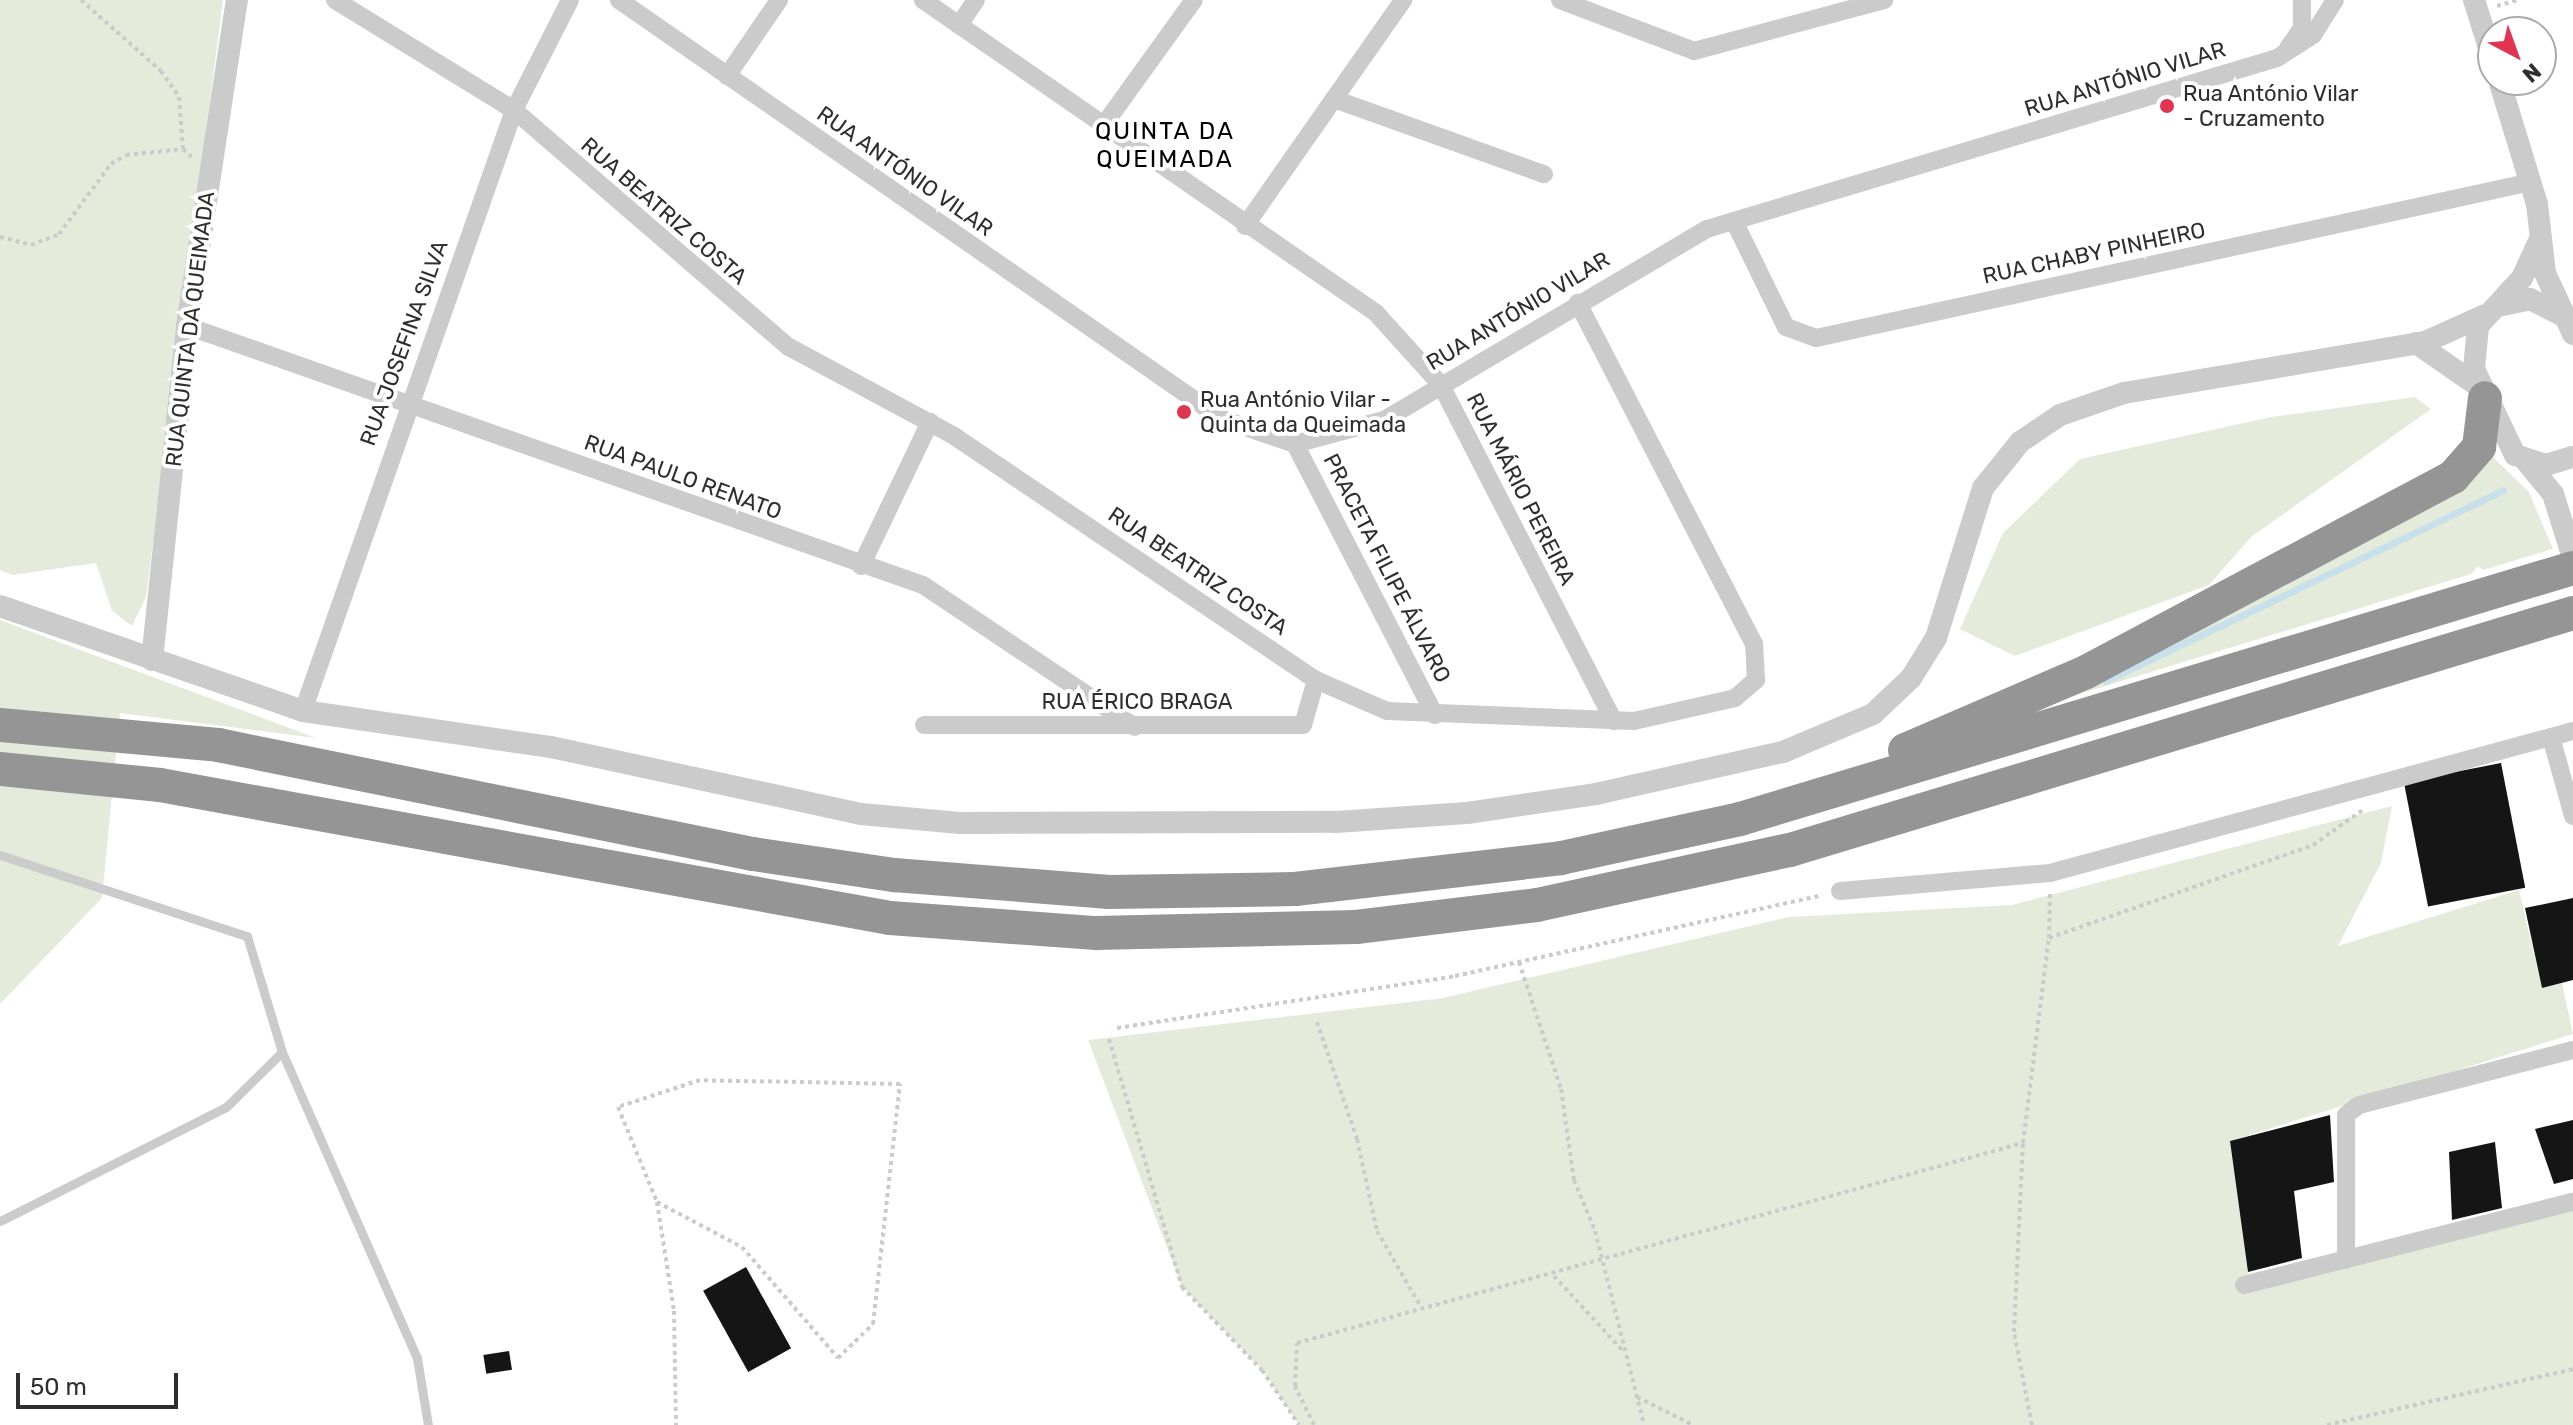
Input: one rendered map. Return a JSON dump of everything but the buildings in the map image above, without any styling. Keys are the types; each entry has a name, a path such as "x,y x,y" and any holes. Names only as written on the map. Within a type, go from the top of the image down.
{"highway":[{"path":"1049,889 1291,874 1540,843 1733,803 1872,762 2040,695 2441,484 2474,457 2483,393"},
{"path":"0,725 218,745 796,861 1049,889 1324,887 1471,872 1650,840 1872,783 2573,568"},
{"path":"0,769 160,785 446,833 890,918 1187,935 1356,927 1552,902 1760,857 2010,786 2573,613"},
{"path":"2010,786 2340,700 2573,628"}],"street":[{"name":"RUA QUINTA DA QUEIMADA","path":"152,660 187,326 237,0"},
{"name":"RUA BEATRIZ COSTA","path":"335,0 514,110 789,347 930,422 1316,680 1387,711 1614,721 1735,698 1760,668 1578,303"},
{"name":"RUA JOSEFINA SILVA","path":"303,711 407,403 514,110 570,0"},
{"name":"RUA ANTÓNIO VILAR","path":"619,0 1222,419 1295,444 1363,430 1685,239 1734,221 2277,58 2313,35 2335,0"},
{"path":"727,76 779,0"},
{"name":"RUA MÁRIO PEREIRA","path":"923,0 1245,226 1376,313 1441,385 1614,721"},
{"path":"959,25 976,0"},
{"path":"1103,126 1194,0"},
{"path":"1245,226 1403,0"},
{"path":"1560,0 1694,51 1884,0"},
{"path":"2277,58 2302,28 2302,0"},
{"path":"2504,96 2531,182 2539,241 2570,328"},
{"path":"1334,99 1544,174"},
{"name":"RUA CHABY PINHEIRO","path":"1734,221 1786,327 1816,338 2531,182"},
{"path":"2539,241 2472,344 2483,393 2505,444 2526,461 2553,494 2573,558"},
{"path":"0,606 303,711 551,747 914,821 1389,820 1596,794 1817,743 1873,714 1911,678 1936,638 1983,488 2020,442 2060,415 2124,393 2416,343 2492,311 2530,299 2570,328"},
{"name":"RUA PAULO RENATO","path":"187,326 861,566 923,585 1135,727"},
{"path":"2416,343 2483,393"},
{"path":"861,566 930,422"},
{"name":"PRACETA FILIPE ÁLVARO","path":"1295,444 1435,715"},
{"path":"2526,461 2573,457"},
{"name":"RUA ÉRICO BRAGA","path":"924,725 1303,725 1316,680"},
{"path":"1840,891 2050,873 2392,777 2573,731"},
{"path":"2551,737 2573,816"},
{"path":"2346,1260 2346,1115 2359,1105 2573,1050"},
{"path":"2244,1285 2573,1202"}],"lane":[{"path":"0,855 247,936 282,1052 417,1358 428,1425"},
{"path":"0,1221 226,1107 282,1052"}],"path":[{"path":"81,0 161,71 179,97 183,149 210,172"},
{"path":"0,237 46,242 78,215 111,164 126,155 183,149"},
{"path":"2049,938 2313,845 2344,827 2392,777"},
{"path":"2032,1425 2014,1332 2023,1143 2049,938 2050,873"},
{"path":"1117,1028 1519,962 1840,891"},
{"path":"1519,962 1561,1089 1574,1180 1599,1257 1644,1425"},
{"path":"1317,1022 1357,1139 1377,1231 1422,1307"},
{"path":"1109,1039 1182,1287 1262,1370 1299,1425"},
{"path":"657,1202 742,1247 838,1358 873,1324 900,1084 700,1080 618,1107 657,1202 674,1311 676,1425"},
{"path":"1314,1425 1295,1386 1297,1343 1599,1257 2023,1143"},
{"path":"1554,1276 1625,1353"},
{"path":"2327,1425 2573,1369"},
{"path":"1637,1397 1693,1425"}],"green space":[{"path":"0,0 223,0 146,597 132,626 112,611 96,563 12,575 0,570"},
{"path":"2415,397 2431,409 2251,537 2209,585 2015,656 1960,629 2003,533 2080,459 2271,417"},
{"path":"2492,456 2529,492 2553,549 2483,570 2478,566 2471,574 2066,698"},
{"path":"0,620 316,738 120,713 102,898 0,1004"},
{"path":"2392,806 2381,863 2338,946 2519,890 2542,988 2562,983 2573,1034 2230,1141 2248,1274 2573,1204 2573,1425 1299,1425 1262,1370 1182,1287 1088,1040 1443,998 1789,917 2012,905"}],"waterway":[{"path":"2105,681 2503,490"}],"place":[{"name":"Rua António Vilar - Cruzamento","path":"2167,106"},
{"name":"Rua António Vilar - Quinta da Queimada","path":"1184,412"}],"district":[{"name":"QUINTA DA QUEIMADA","path":"1165,146"}]}
